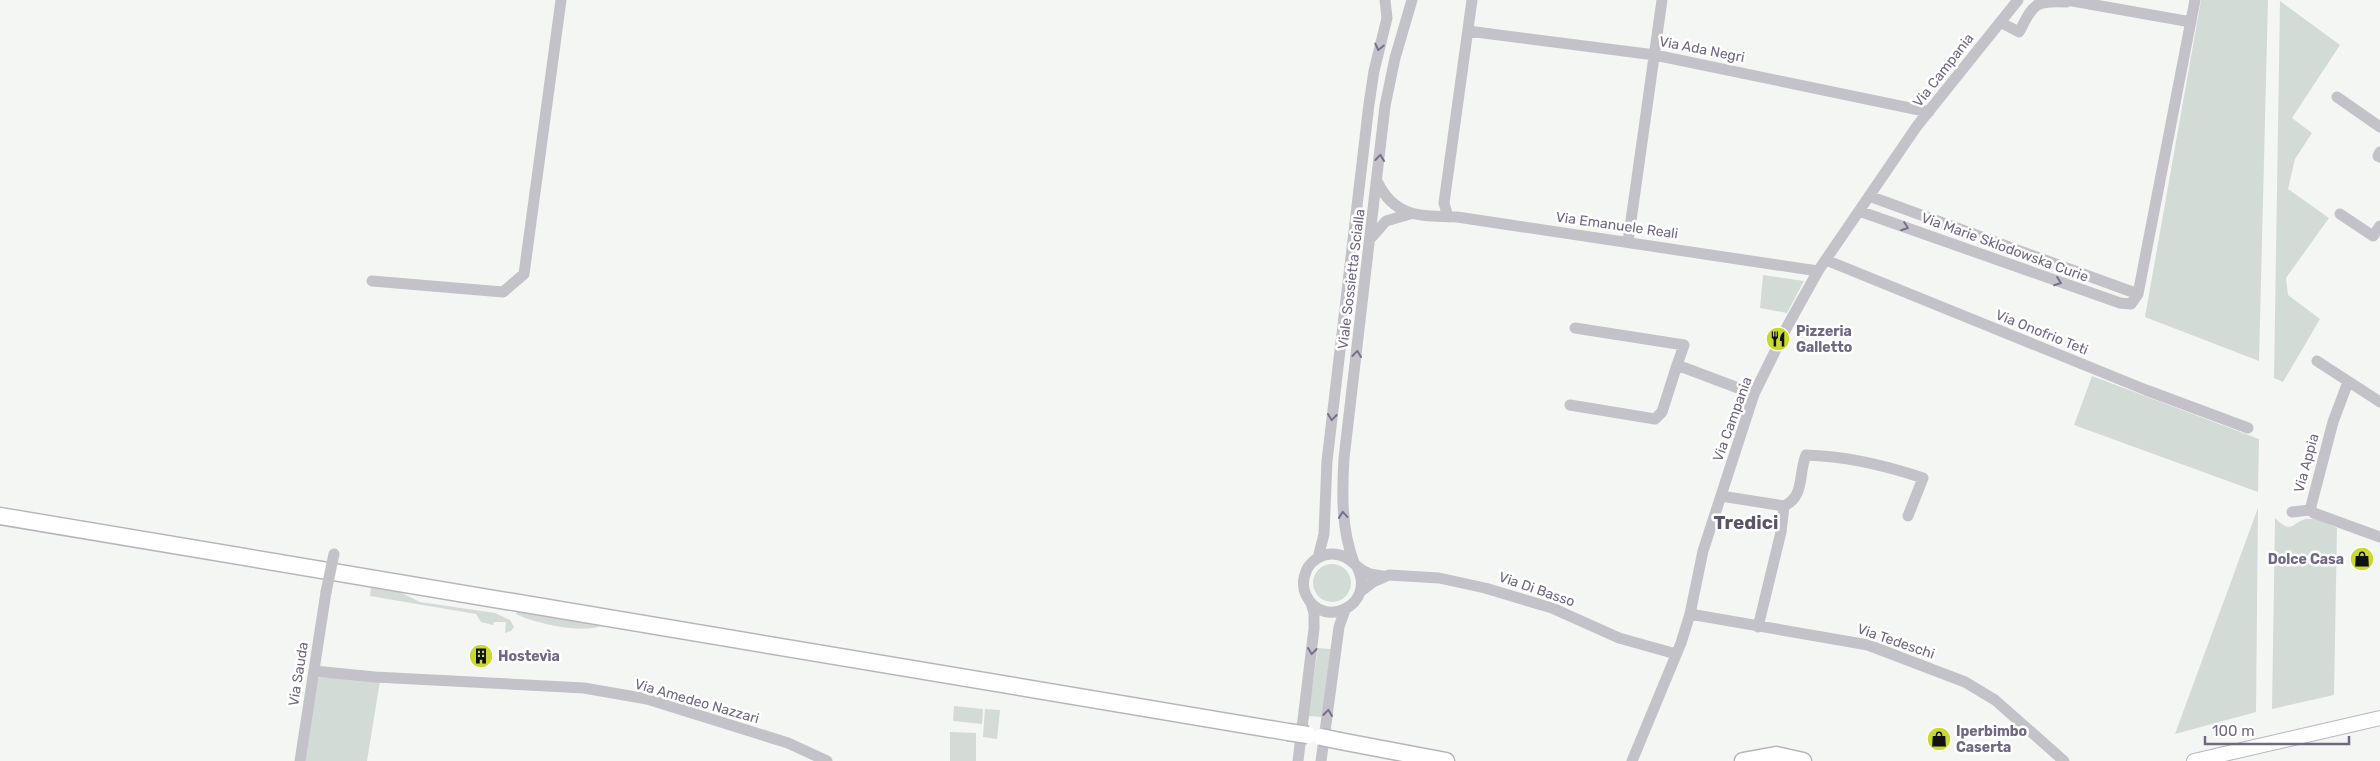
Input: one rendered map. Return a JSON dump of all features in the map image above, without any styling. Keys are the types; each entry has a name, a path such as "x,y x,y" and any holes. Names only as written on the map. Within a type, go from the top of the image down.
{"highway":[{"path":"0,516 1314,736 1446,761"},
{"path":"1743,761 1776,755 1803,761"}],"main road":[{"path":"2194,761 2380,718"}],"street":[{"path":"372,281 503,292 524,274 562,0"},
{"name":"Viale Sossietta Scialla","path":"1298,761 1315,620 1311,602 1305,593 1304,581 1310,565 1318,558 1324,534 1327,462 1369,104 1374,71 1387,18 1385,0"},
{"name":"Viale Sossietta Scialla","path":"1361,591 1362,579 1345,534 1343,481 1391,75 1412,0"},
{"path":"1448,217 1444,203 1472,0"},
{"path":"1628,242 1662,0"},
{"name":"Via Campania","path":"1632,761 1676,654 1690,614 1704,551 1754,394 1818,271 1928,112 2018,0"},
{"path":"2138,294 2195,0"},
{"path":"2000,22 2020,32 2031,8 2037,3 2067,1 2191,22"},
{"name":"Via Ada Negri","path":"1468,31 1655,55 1928,112"},
{"path":"2337,96 2380,127"},
{"path":"2380,152 2378,156 2380,158"},
{"name":"Via Emanuele Reali","path":"1378,182 1390,202 1400,210 1412,214 1448,217 1628,242 1818,271"},
{"name":"Via Marie Sklodowska Curie","path":"1859,211 2120,304 2132,304 2138,294 1869,196"},
{"name":"Via Emanuele Reali","path":"1371,240 1386,221 1393,217 1412,214"},
{"path":"2340,214 2373,236 2380,226"},
{"name":"Via Onofrio Teti","path":"1826,260 2146,390 2248,428"},
{"path":"1570,406 1655,419 1662,412 1684,345 1576,328"},
{"path":"2317,361 2380,402"},
{"path":"1677,366 1754,394"},
{"name":"Via Appia","path":"2348,382 2333,422 2310,510 2380,537"},
{"path":"1721,496 1784,506 1793,502 1798,496 1801,468 1806,455 1830,456 1875,463 1923,478 1908,516"},
{"path":"1758,627 1781,532 1784,506"},
{"path":"2292,512 2310,510"},
{"name":"Via Sauda","path":"300,761 326,592 334,554"},
{"path":"1318,558 1328,554 1340,554 1356,565"},
{"name":"Via Di Basso","path":"1356,565 1372,574 1383,576 1398,574 1439,578 1485,588 1552,608 1619,638 1676,654"},
{"path":"1322,761 1339,627 1345,610 1355,602 1361,591 1383,576"},
{"path":"1311,602 1327,612 1345,610"},
{"name":"Via Tedeschi","path":"1690,614 1758,627 1793,630 1868,645 1966,682 1995,700 2064,761"},
{"name":"Via Amedeo Nazzari","path":"314,671 375,677 567,686 602,691 647,699 788,743 827,761"}],"shaded area":[{"path":"2201,0 2268,0 2259,361 2145,317"},
{"path":"2280,1 2340,45 2292,118 2312,133 2295,159 2288,189 2329,218 2286,278 2288,295 2320,319 2283,382 2274,378"},
{"path":"1763,275 1804,281 1787,313 1760,308"},
{"path":"2092,376 2259,439 2258,492 2074,425"},
{"path":"2258,508 2256,712 2175,734"},
{"path":"2275,518 2288,527 2306,519 2314,519 2337,528 2334,695 2272,709"},
{"path":"1332,564 1345,570 1351,583 1345,596 1332,602 1319,596 1313,583 1319,570"},
{"path":"371,588 400,592 420,602 495,613 510,620 514,627 511,631 505,633 506,622 494,622 493,625 481,622 476,614 370,596"},
{"path":"517,611 601,626 583,629 546,624 516,614"},
{"path":"1318,648 1331,649 1322,717 1308,716"},
{"path":"320,677 380,681 367,761 303,761 316,680"},
{"path":"954,706 983,709 982,724 953,721"},
{"path":"985,709 1000,710 997,739 983,737"},
{"path":"950,732 976,733 976,761 950,761"}],"place":[{"name":"Pizzeria Galletto","path":"1778,339"},
{"name":"Dolce Casa","path":"2362,559"},
{"name":"Hostevìa","path":"481,656"},
{"name":"Iperbimbo Caserta","path":"1939,739"}],"district":[{"name":"Tredici","path":"1746,522"}]}
